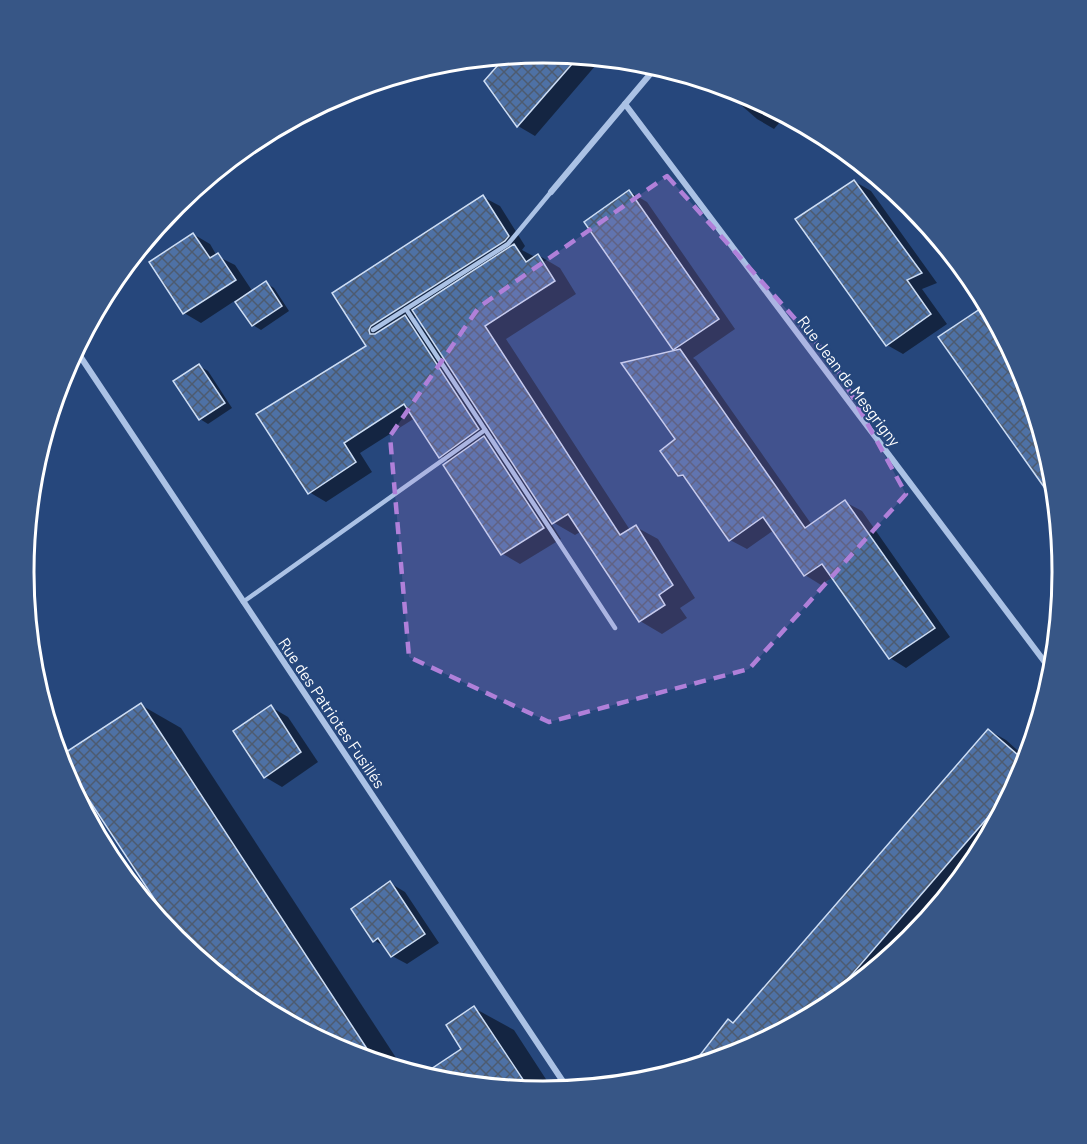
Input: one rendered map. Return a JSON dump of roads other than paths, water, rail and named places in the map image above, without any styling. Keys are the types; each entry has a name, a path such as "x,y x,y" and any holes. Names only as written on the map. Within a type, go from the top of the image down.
{"street":[{"path":"551,192 650,74"},
{"name":"Rue Jean de Mesgrigny","path":"625,104 1044,662"},
{"name":"Rue des Patriotes Fusillés","path":"82,359 562,1080"}],"lane":[{"path":"374,330 508,244 551,192"},
{"path":"406,309 615,628"},
{"path":"243,602 485,430"}]}
